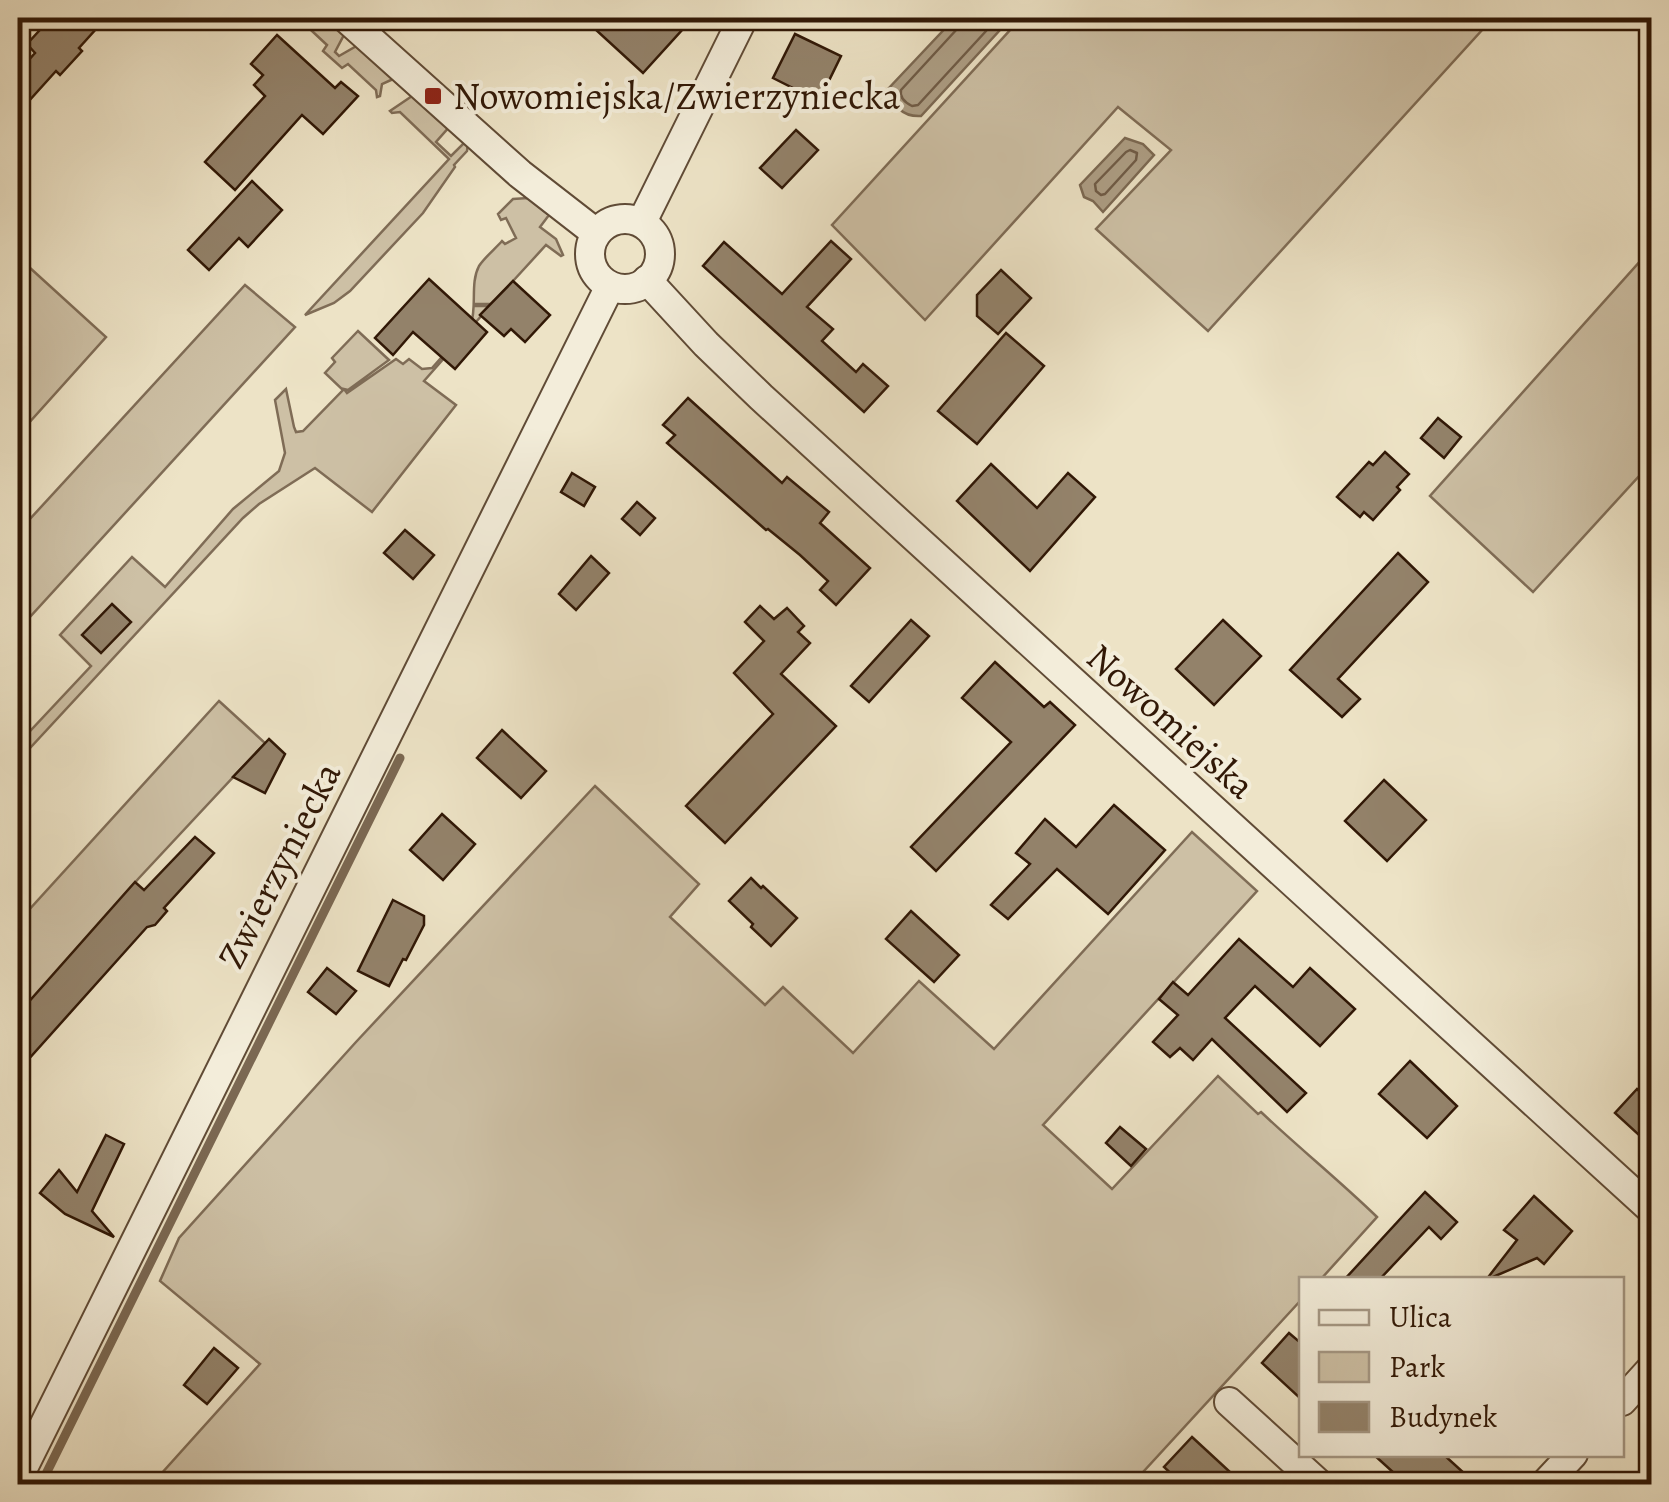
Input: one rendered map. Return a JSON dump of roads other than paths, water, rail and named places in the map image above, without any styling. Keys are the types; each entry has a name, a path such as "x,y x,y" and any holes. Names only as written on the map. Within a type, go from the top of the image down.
{"street":[{"path":"346,18 520,174 596,233"},
{"path":"642,222 743,18"},
{"path":"619,218 642,222 657,238 657,268 647,280 632,288 610,286 601,280 590,261 596,233 619,218"},
{"name":"Nowomiejska","path":"647,280 706,344 869,497 1652,1210"},
{"name":"Zwierzyniecka","path":"18,1478 610,286"},
{"path":"1624,1399 1649,1377"},
{"path":"1228,1402 1319,1484"},
{"path":"1545,1484 1569,1457"}],"water":[{"path":"955,18 1011,18 921,116 904,112 888,89"},
{"path":"1125,138 1143,144 1154,155 1103,212 1084,197 1080,185"}],"waterway":[{"path":"41,1484 400,758"}],"place":[{"name":"Nowomiejska/Zwierzyniecka","path":"433,96"}]}
